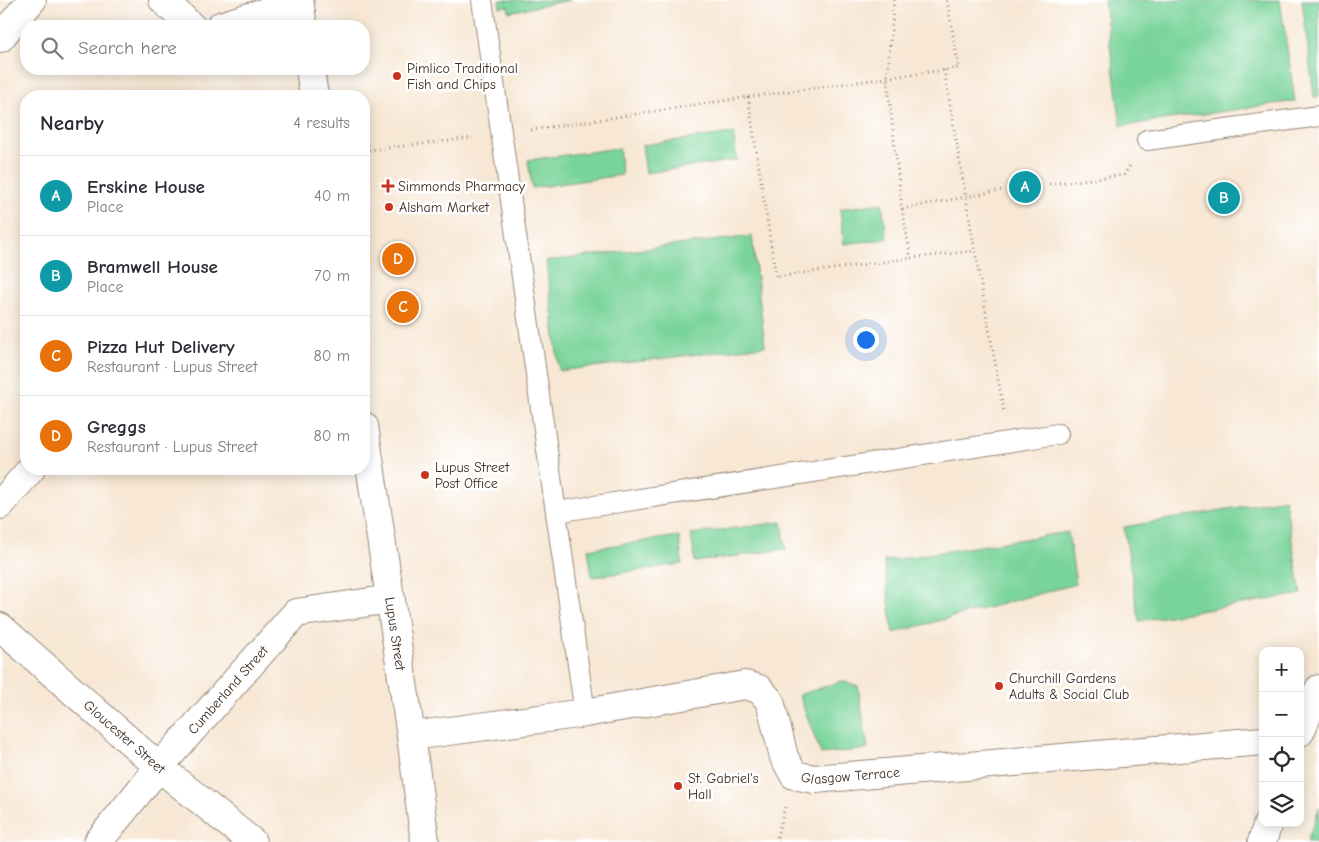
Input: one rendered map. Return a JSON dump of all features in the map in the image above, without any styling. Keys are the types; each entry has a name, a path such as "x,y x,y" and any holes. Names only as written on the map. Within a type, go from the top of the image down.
{"street":[{"path":"0,38 32,0"},
{"path":"163,0 185,20"},
{"path":"239,20 262,13 301,11"},
{"path":"311,75 313,90"},
{"name":"Lupus Street","path":"370,464 425,842"},
{"path":"0,505 26,475"},
{"name":"Cumberland Street","path":"98,842 158,767 296,613 391,599"},
{"name":"Gloucester Street","path":"0,627 158,767 252,842"},
{"name":"Glasgow Terrace","path":"411,736 585,713 745,685 759,689 770,701 784,757 794,775 814,779 1259,741"},
{"path":"1304,723 1319,690"},
{"path":"1262,842 1267,827"}],"lane":[{"path":"482,0 585,713"},
{"path":"1147,140 1319,116"},
{"path":"556,512 1058,434"}],"path":[{"path":"894,0 887,78 902,209 910,258"},
{"path":"370,150 502,135 748,97 959,68 947,1 950,0"},
{"path":"944,70 1009,442"},
{"path":"748,97 776,277 975,251"},
{"path":"1049,184 1124,175 1147,140"},
{"path":"902,209 1002,190"}],"green space":[{"path":"499,0 570,0 509,12 508,6 500,7"},
{"path":"1104,0 1280,0 1295,101 1121,126"},
{"path":"1302,0 1319,0 1319,96 1314,97"},
{"path":"733,133 737,160 646,173 642,145"},
{"path":"619,148 622,175 532,188 528,160"},
{"path":"882,203 887,239 844,244 840,209"},
{"path":"752,236 765,346 559,371 546,261"},
{"path":"1285,499 1301,594 1139,621 1124,527"},
{"path":"782,522 786,549 695,562 691,534"},
{"path":"1068,532 1076,584 893,633 884,561"},
{"path":"679,536 682,564 592,577 588,549"},
{"path":"842,681 858,686 868,749 821,754 799,695"},
{"path":"1319,808 1319,842 1307,842"}],"place":[{"name":"Pimlico Traditional Fish and Chips","path":"397,76"},
{"name":"Simmonds Pharmacy","path":"388,186"},
{"name":"Erskine House","path":"1025,187"},
{"name":"Bramwell House","path":"1224,198"},
{"name":"Alsham Market","path":"389,207"},
{"name":"Greggs","path":"398,259"},
{"name":"Pizza Hut Delivery","path":"403,307"},
{"name":"Lupus Street Post Office","path":"425,475"},
{"name":"Churchill Gardens Adults & Social Club","path":"999,686"},
{"name":"St. Gabriel's Hall","path":"678,786"}]}
